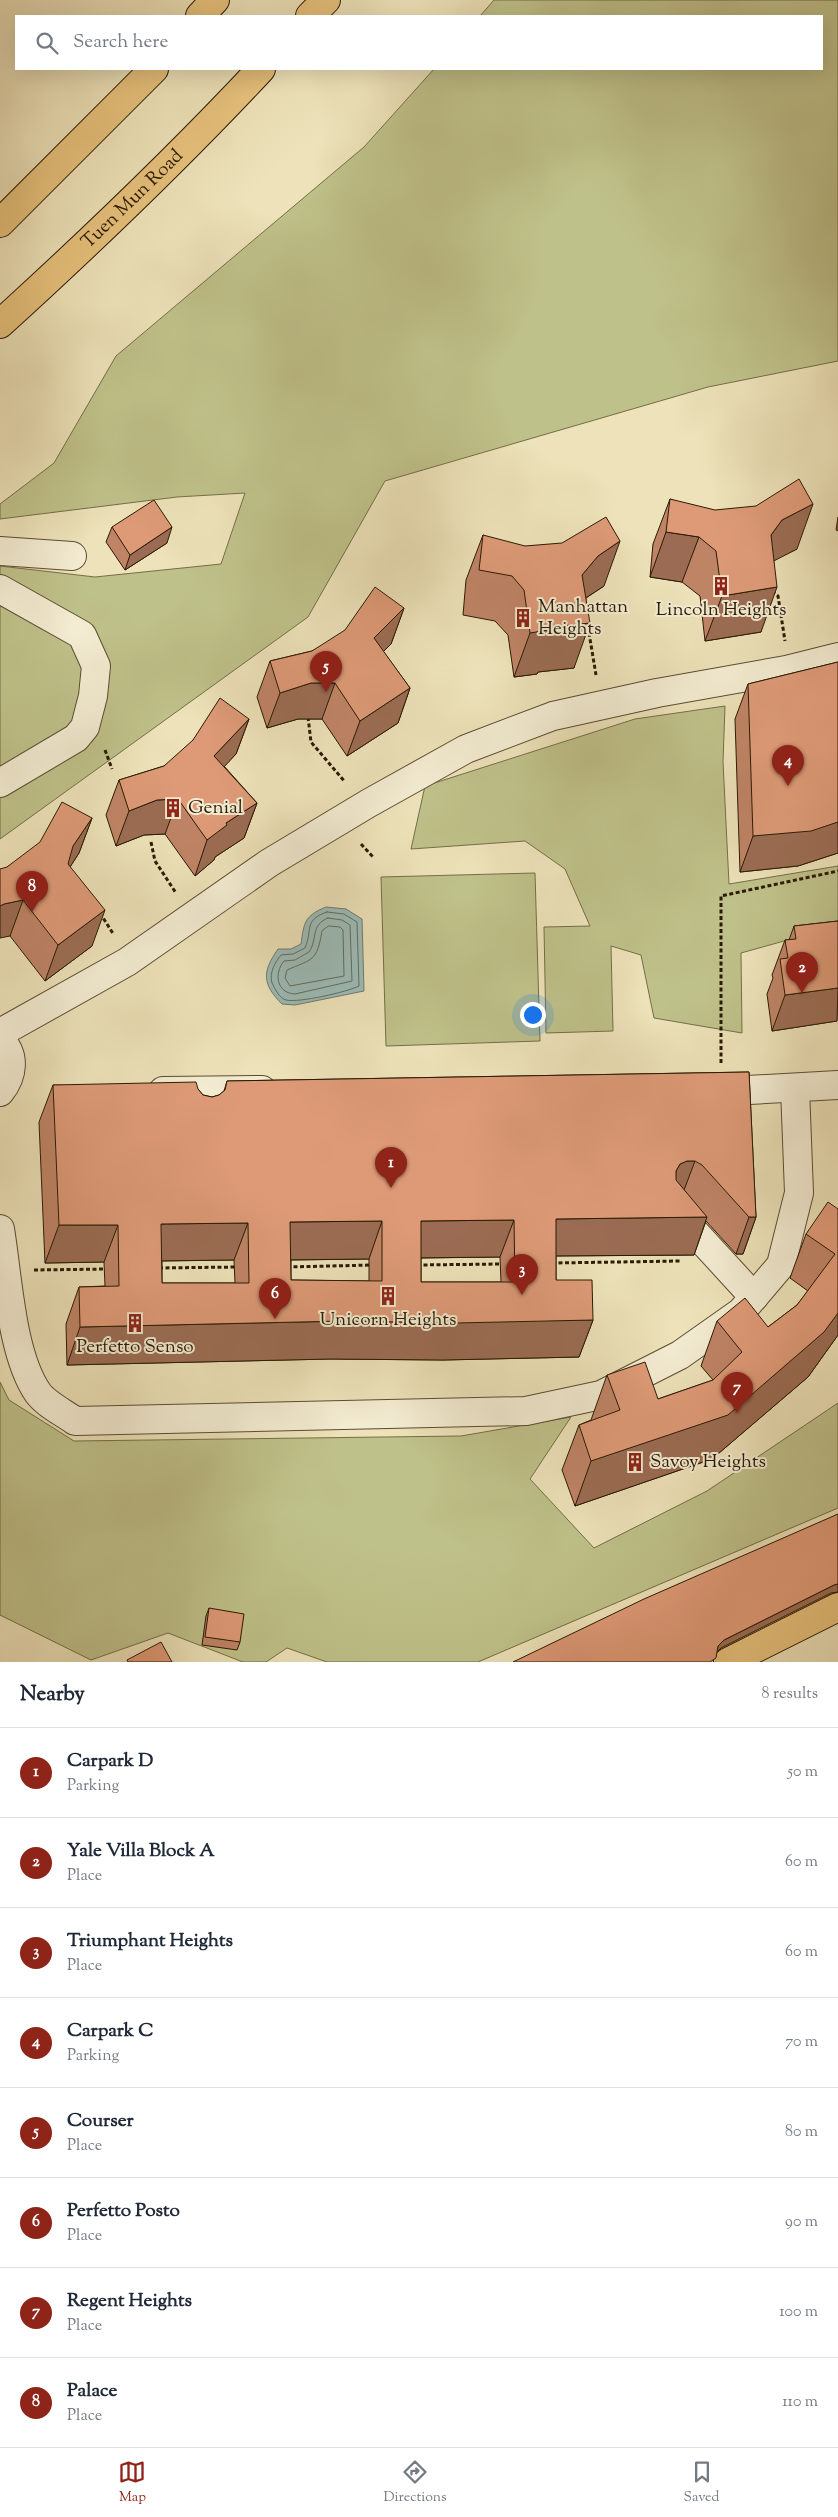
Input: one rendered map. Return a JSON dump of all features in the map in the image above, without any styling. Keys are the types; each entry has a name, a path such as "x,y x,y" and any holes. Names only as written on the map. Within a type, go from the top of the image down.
{"main road":[{"path":"201,15 215,0"},
{"path":"311,15 326,0"},
{"path":"0,223 153,70"},
{"name":"Tuen Mun Road","path":"0,324 93,240 260,70"},
{"path":"728,1662 838,1607"}],"lane":[{"path":"0,551 72,556"},
{"path":"0,589 82,635 96,666 93,696 85,727 76,738 0,783"},
{"path":"0,1033 127,962 269,863 369,802 466,748 553,716 658,693 786,670 838,657"},
{"path":"0,1040 9,1053 12,1064 11,1074 0,1092"},
{"path":"684,1092 722,1092 838,1085"},
{"path":"0,1229 13,1313 25,1369 39,1395 75,1421 526,1411 600,1396 680,1355 741,1312 782,1265 799,1193 795,1088"},
{"path":"198,1090 198,1119"},
{"path":"163,1091 284,1090"},
{"path":"677,1213 754,1297"}],"path":[{"path":"770,590 778,596 787,649"},
{"path":"581,629 588,633 597,679"},
{"path":"308,710 307,724 311,742 348,785"},
{"path":"152,842 155,861 179,898"},
{"path":"722,1092 721,896 838,871"},
{"path":"98,909 117,940"},
{"path":"546,1263 684,1261"},
{"path":"408,1265 507,1264"},
{"path":"280,1267 379,1265"},
{"path":"152,1268 241,1267"},
{"path":"34,1270 112,1269"}],"green space":[{"path":"494,0 838,0 838,361 708,387 385,481 308,617 0,839 0,566 95,577 221,564 245,493 177,497 0,519 0,504 54,463 116,356 364,147 433,70 823,70 823,15 481,15"},
{"path":"725,706 723,762 729,884 838,866 838,926 741,953 742,1033 654,1018 641,955 611,946 613,1031 546,1033 544,927 590,926 565,869 525,841 411,849 425,786 635,719"},
{"path":"535,873 540,1041 386,1046 381,877"},
{"path":"0,1382 9,1400 74,1441 461,1436 571,1417 530,1479 594,1548 707,1491 838,1403 838,1508 478,1662 327,1662 287,1648 266,1662 243,1662 168,1633 91,1660 0,1615"}],"water":[{"path":"326,907 346,909 362,919 364,991 295,1005 282,1004 275,997 266,978 269,964 278,949 291,949 301,944 306,921 313,914"}],"building":[{"path":"799,479 813,504 782,520 771,535 777,587 722,596 716,551 699,537 666,532 670,499 715,510 756,506"},
{"path":"154,500 172,527 130,555 112,527"},
{"path":"606,517 620,541 598,556 582,575 590,623 553,627 554,629 530,633 524,590 512,576 479,570 483,535 525,546 562,543"},
{"path":"375,587 404,608 374,638 410,688 360,721 335,683 311,683 280,693 270,661 312,651 345,630"},
{"path":"838,662 838,822 811,831 753,836 748,684"},
{"path":"220,698 249,719 214,756 257,803 226,823 227,825 207,840 178,799 157,800 129,811 119,780 164,766 193,740"},
{"path":"62,802 92,818 73,846 68,864 105,910 58,945 23,900 0,906 0,869 7,867 40,842"},
{"path":"838,921 838,988 785,995 780,959 788,958 785,940 796,939 794,926"},
{"path":"749,1072 756,1217 749,1217 702,1165 695,1161 687,1161 680,1164 676,1171 676,1180 707,1217 556,1219 556,1280 592,1280 593,1320 456,1323 344,1321 80,1327 79,1287 119,1286 118,1225 59,1225 53,1085 196,1082 198,1089 203,1095 212,1097 219,1095 225,1090 227,1081","holes":["514,1220 515,1282 421,1282 421,1221","382,1221 382,1281 291,1280 290,1222","248,1223 249,1283 162,1283 161,1224"]},
{"path":"828,1202 838,1209 838,1313 824,1332 728,1415 591,1461 579,1425 620,1410 607,1375 645,1362 658,1399 713,1380 742,1352 717,1321 745,1298 768,1327 797,1305 835,1254 806,1234"},
{"path":"838,1514 838,1584 724,1640 718,1646 716,1658 710,1662 513,1662 644,1599"},
{"path":"209,1608 244,1614 240,1642 205,1637"},
{"path":"161,1642 172,1662 128,1662 127,1660"}],"place":[{"name":"Lincoln Heights","path":"721,586"},
{"name":"Manhattan Heights","path":"523,618"},
{"name":"Courser","path":"326,692"},
{"name":"Carpark C","path":"788,786"},
{"name":"Genial","path":"173,808"},
{"name":"Palace","path":"32,912"},
{"name":"Yale Villa Block A","path":"802,993"},
{"name":"Carpark D","path":"391,1188"},
{"name":"Triumphant Heights","path":"522,1295"},
{"name":"Unicorn Heights","path":"388,1296"},
{"name":"Perfetto Posto","path":"275,1319"},
{"name":"Perfetto Senso","path":"135,1323"},
{"name":"Regent Heights","path":"737,1413"},
{"name":"Savoy Heights","path":"635,1462"}]}
